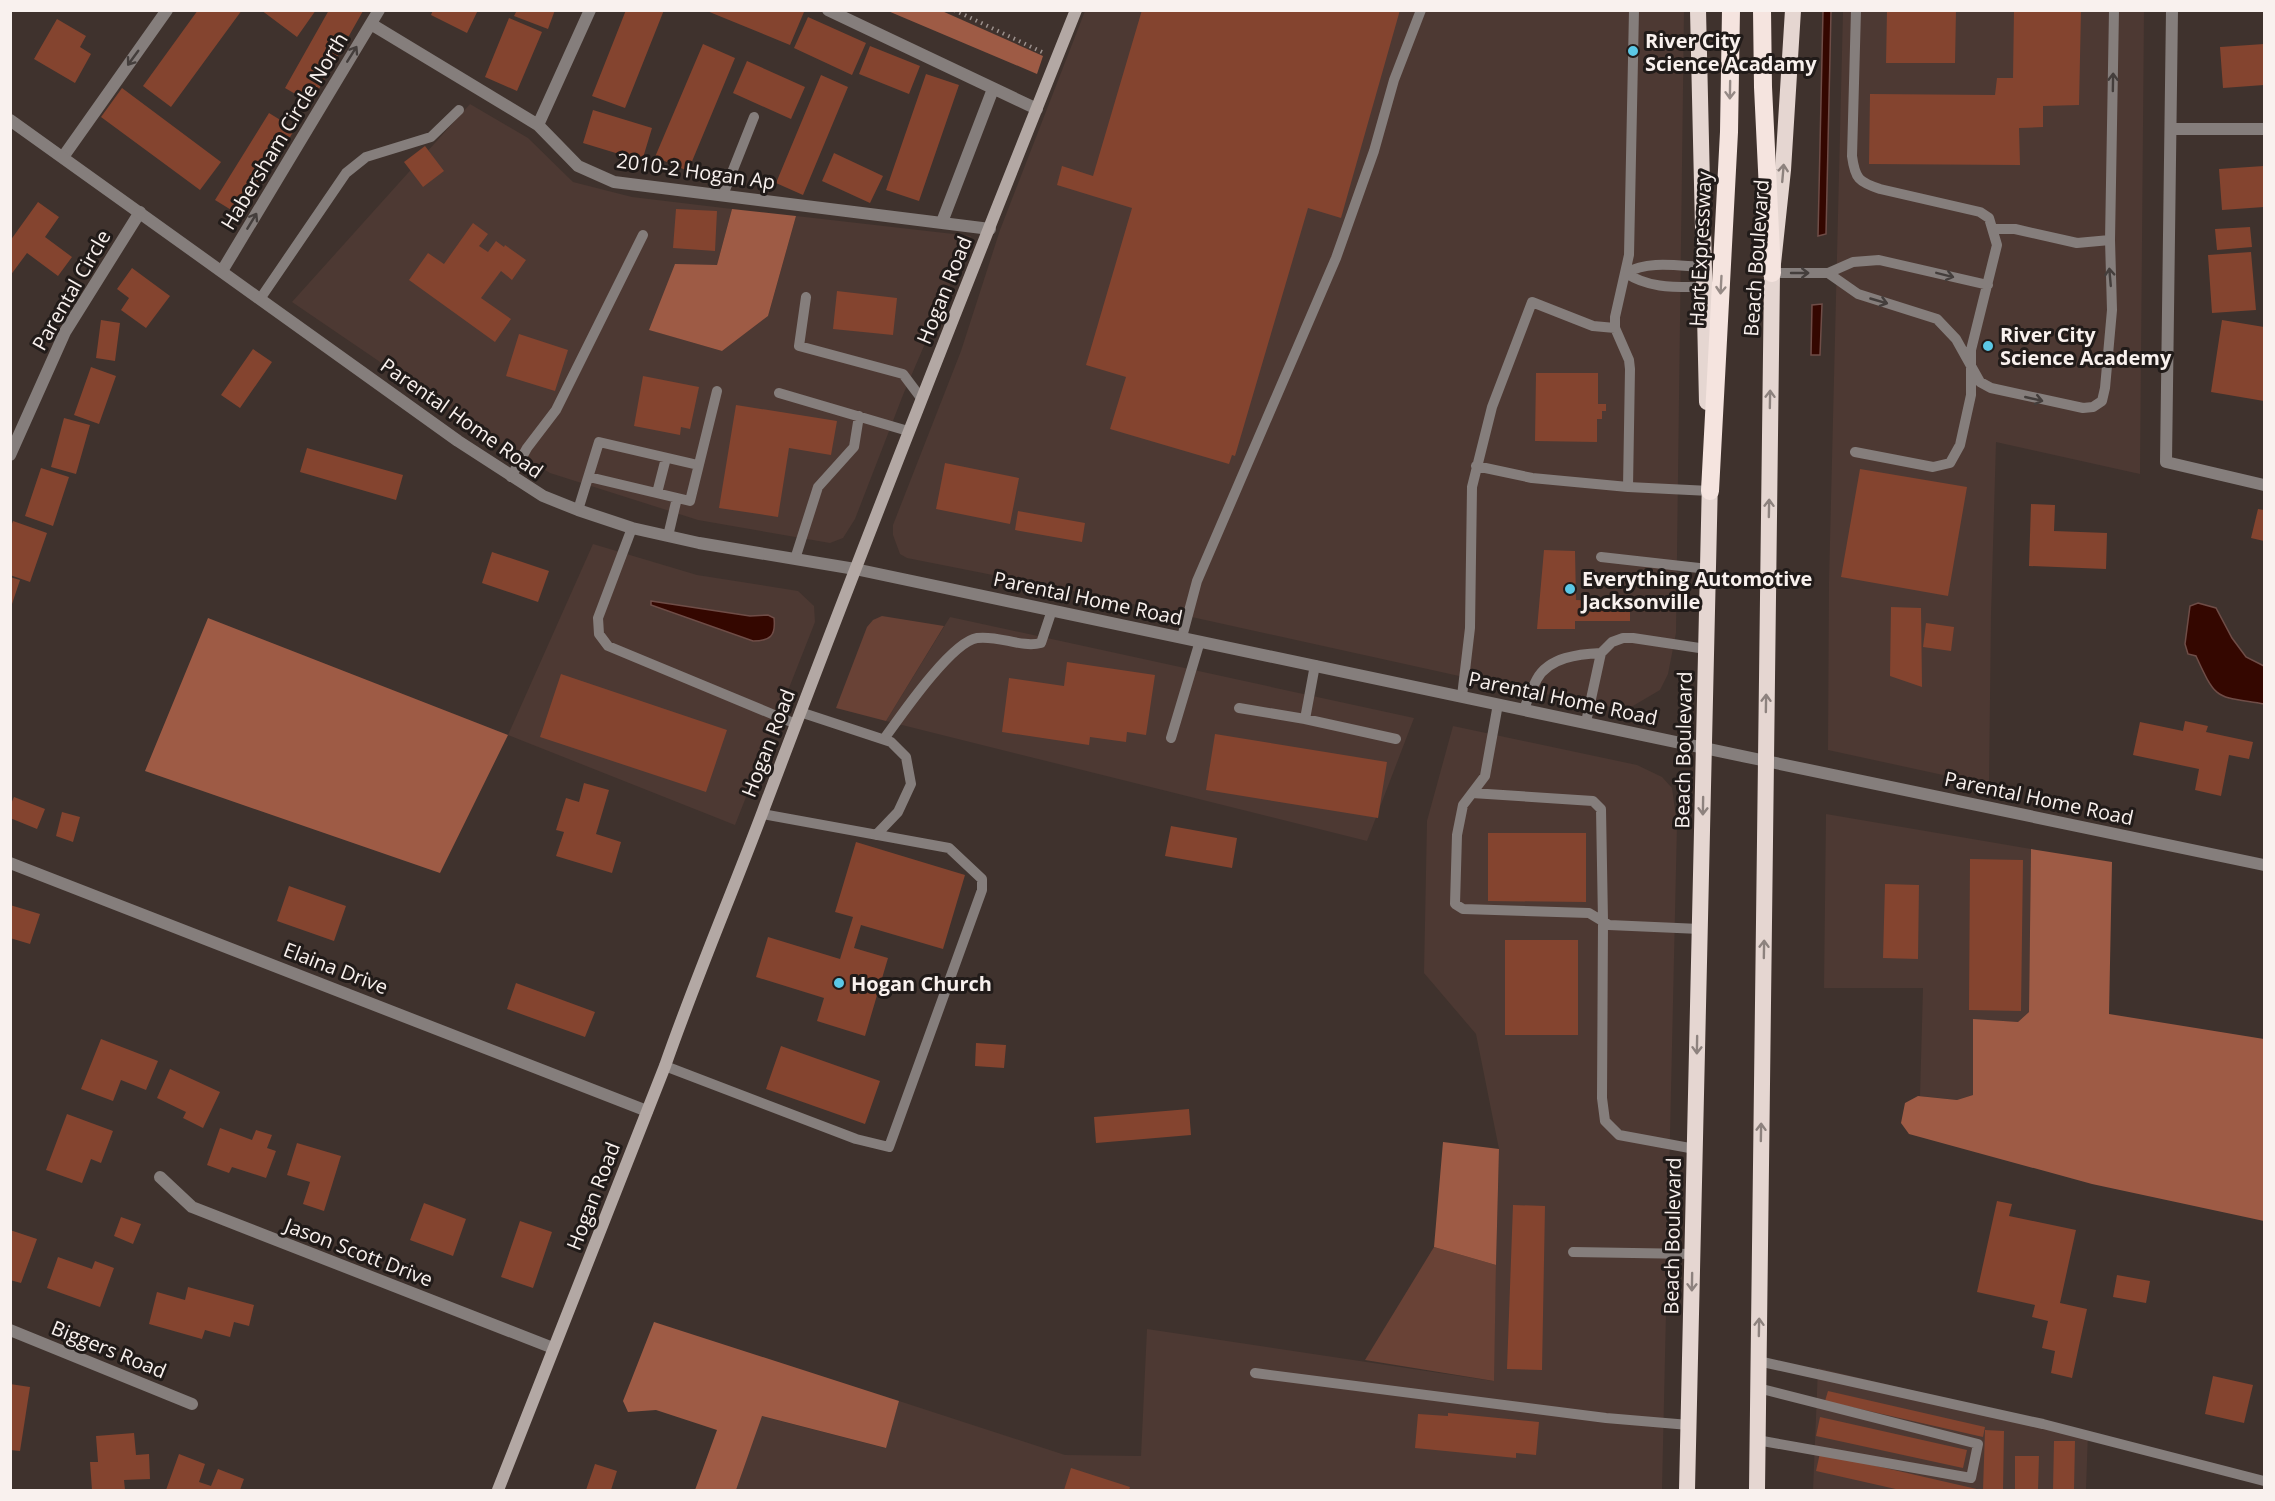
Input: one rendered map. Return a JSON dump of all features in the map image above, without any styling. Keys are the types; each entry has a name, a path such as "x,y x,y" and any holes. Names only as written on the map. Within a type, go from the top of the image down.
{"highway":[{"name":"Beach Boulevard","path":"1687,1491 1710,491 1698,10"},
{"name":"Hart Expressway","path":"1710,491 1728,160 1731,10"},
{"path":"1762,10 1763,96 1772,273"},
{"name":"Beach Boulevard","path":"1757,1491 1772,273 1782,180 1793,10"}],"main road":[{"name":"Hogan Road","path":"498,1491 665,1066 690,995 908,431 1076,10"}],"street":[{"path":"63,157 167,10"},
{"name":"Habersham Circle North","path":"222,271 379,10"},
{"path":"538,125 590,10"},
{"path":"828,10 1037,109"},
{"path":"2172,10 2166,462 2265,485"},
{"name":"2010-2 Hogan Ap","path":"371,24 538,125 578,166 614,182 990,229"},
{"path":"942,222 993,89"},
{"name":"Parental Home Road","path":"10,120 511,477 543,496 578,510 633,528 699,543 855,569 2265,865"},
{"path":"2172,129 2265,129"},
{"name":"Parental Circle","path":"10,456 65,332 140,212"},
{"name":"Elaina Drive","path":"10,863 647,1111"},
{"name":"Jason Scott Drive","path":"160,1178 192,1207 553,1348"},
{"name":"Biggers Road","path":"10,1330 192,1404"}],"lane":[{"path":"1182,637 1197,580 1336,258 1374,151 1394,80 1421,10"},
{"path":"1628,487 1630,369 1629,360 1616,328 1617,303 1629,255 1634,10"},
{"path":"1855,452 1933,467 1950,463 1960,445 1971,395 1974,336 1997,245 1989,218 1980,212 1880,189 1865,184 1857,177 1852,156 1856,10"},
{"path":"1828,273 1858,294 1937,319 1956,339 1980,382 1991,388 2083,408 2093,407 2102,401 2112,310 2110,240 2114,10"},
{"path":"260,299 346,173 366,157 431,137 459,110"},
{"path":"723,195 754,117"},
{"path":"1994,229 2015,229 2077,243 2110,240"},
{"path":"511,477 527,448 556,411 643,235"},
{"path":"1772,273 1828,273 1853,262 1879,260 1988,285"},
{"path":"1626,273 1640,267 1654,265 1704,267"},
{"path":"1626,273 1652,285 1704,287"},
{"path":"806,297 799,346 903,374 921,398"},
{"path":"1462,696 1470,628 1472,487 1491,407 1532,302 1593,326 1616,328"},
{"path":"589,477 690,501 717,391"},
{"path":"779,393 908,431"},
{"path":"795,559 818,487 854,447 859,416"},
{"path":"578,510 599,442 698,465"},
{"path":"657,493 666,458"},
{"path":"1476,466 1532,478 1628,487 1710,491"},
{"path":"668,536 677,498"},
{"path":"633,528 598,618 599,634 608,646 798,718 891,742 906,757 911,784 898,812 876,835"},
{"path":"1601,557 1708,569"},
{"path":"884,739 920,691 954,652 974,638 992,637 1033,645 1041,643 1053,610"},
{"path":"1586,723 1601,653 1612,642 1623,638 1706,649"},
{"path":"1171,738 1200,641"},
{"path":"1524,709 1542,672 1566,658 1581,654 1601,653"},
{"path":"1305,719 1315,665"},
{"path":"1498,704 1485,776 1463,805 1457,835 1455,904 1463,909 1589,913 1609,925 1700,928"},
{"path":"1239,708 1305,719 1396,739"},
{"path":"1472,793 1593,801 1601,809 1602,1098 1605,1121 1619,1135 1695,1149"},
{"path":"665,1066 856,1139 889,1147 982,890 982,879 949,848 762,813"},
{"path":"1573,1252 1693,1254"},
{"path":"1758,1361 2043,1424 2265,1481"},
{"path":"1255,1373 1606,1418 1689,1425"},
{"path":"1758,1388 1978,1444 1971,1479 1758,1440"}],"path":[{"path":"954,10 1056,58"}],"shaded area":[{"path":"888,11 942,11 1043,56 1037,74"},
{"path":"1085,11 1684,11 1676,633 1668,674 1660,690 1626,710 1500,685 1083,593 907,558 900,554 893,535 893,525 961,351 1000,230"},
{"path":"1823,11 1831,11 1826,234 1818,236"},
{"name":"River City Science Academy","path":"1843,11 2144,11 2140,474 1996,442 1989,785 1828,750 1829,582"},
{"path":"470,104 528,138 573,182 632,197 732,209 717,265 650,330 722,351 768,316 796,216 971,236 903,395 855,519 843,538 830,543 698,520 550,473 477,428 292,302"},
{"path":"732,209 796,216 768,316 722,351 649,330 675,264 717,265"},
{"path":"1822,304 1820,355 1811,355 1812,305"},
{"path":"593,544 697,575 798,591 814,606 815,622 735,825 508,735","holes":["651,602 750,616 768,615 753,641 652,605"]},
{"path":"651,601 750,616 768,615 774,618 774,629 768,638 753,641 651,605"},
{"path":"2198,603 2216,608 2232,638 2246,657 2264,666 2264,704 2236,700 2220,694 2209,682 2196,656 2188,654 2185,644 2190,606"},
{"path":"882,616 944,626 886,721 836,708 867,627 873,620"},
{"path":"950,617 1414,718 1367,841 886,721"},
{"path":"208,618 508,735 440,873 145,771"},
{"path":"1453,726 1637,765 1662,777 1672,788 1677,825 1662,1490 736,1490 761,1416 885,1448 899,1401 1065,1455 1141,1456 1147,1329 1493,1381 1499,1149 1476,1034 1424,973 1427,821"},
{"path":"1826,814 2031,849 2029,1012 2018,1022 1973,1020 1973,1095 1957,1100 1920,1096 1923,988 1824,988"},
{"path":"2031,849 2112,862 2109,1014 2264,1039 2264,1221 2092,1184 1909,1134 1901,1123 1905,1103 1918,1096 1957,1100 1973,1095 1973,1019 2018,1022 2029,1012"},
{"path":"1443,1142 1499,1149 1496,1265 1434,1247"},
{"path":"1434,1247 1496,1265 1494,1381 1365,1360"},
{"path":"654,1322 899,1401 886,1448 762,1416 736,1490 695,1490 717,1430 656,1410 628,1412 623,1401"},
{"path":"1818,1368 2088,1432 2086,1490 1813,1490"}],"building":[{"path":"198,10 242,10 171,107 143,86"},
{"path":"261,10 316,10 297,37"},
{"path":"329,10 363,11 311,103 285,88"},
{"path":"433,10 478,10 467,33 431,15"},
{"path":"517,10 555,10 548,29 514,16"},
{"path":"626,10 664,10 625,108 592,96"},
{"path":"800,10 804,12 790,45 707,11"},
{"path":"1142,10 1400,10 1341,218 1308,208 1235,456 1232,455 1229,464 1110,429 1126,377 1086,365 1132,208 1057,185 1062,166 1093,176"},
{"path":"1887,10 1956,10 1955,63 1886,63"},
{"path":"2014,10 2081,10 2079,105 2043,106 2043,127 2019,128 2020,165 1869,164 1870,94 1995,95 1997,78 2013,78"},
{"path":"808,17 866,43 852,75 794,48"},
{"path":"509,18 542,32 517,91 485,77"},
{"path":"57,19 86,36 80,47 91,54 75,83 34,59"},
{"path":"703,44 735,58 688,171 655,157"},
{"path":"2264,44 2264,85 2223,88 2220,47"},
{"path":"870,46 920,66 909,94 859,74"},
{"path":"747,61 805,87 791,119 733,93"},
{"path":"926,74 959,85 919,201 886,190"},
{"path":"821,75 848,87 803,195 776,183"},
{"path":"122,88 221,162 200,190 101,117"},
{"path":"593,110 652,128 642,161 583,143"},
{"path":"269,113 295,129 241,216 215,200"},
{"path":"425,146 444,171 423,187 404,162"},
{"path":"834,153 883,176 870,203 822,181"},
{"path":"2264,166 2264,207 2222,210 2219,169"},
{"path":"38,202 59,217 45,237 72,257 58,276 27,253 10,276 10,241"},
{"path":"676,209 717,211 715,251 673,248"},
{"path":"473,223 488,234 479,246 488,252 496,241 526,260 512,280 501,271 481,298 511,319 495,342 409,280 428,253 444,264"},
{"path":"2250,227 2252,247 2217,250 2215,229"},
{"path":"2251,252 2256,310 2212,313 2208,255"},
{"path":"132,268 170,296 146,328 121,310 129,298 117,289"},
{"path":"837,291 897,298 893,335 833,329"},
{"path":"101,320 120,323 115,361 96,358"},
{"path":"2222,320 2264,327 2264,401 2211,392"},
{"path":"519,334 568,350 555,391 506,376"},
{"path":"253,349 272,362 240,408 221,395"},
{"path":"91,367 116,376 99,424 74,415"},
{"path":"1536,373 1598,373 1598,404 1606,404 1606,411 1602,411 1602,419 1597,419 1597,442 1535,441"},
{"path":"643,376 699,387 690,429 681,427 680,435 634,426"},
{"path":"736,405 837,421 831,455 789,448 778,517 719,508"},
{"path":"64,418 90,425 76,474 51,467"},
{"path":"307,448 403,475 396,500 300,472"},
{"path":"945,463 1019,478 1010,524 936,509"},
{"path":"41,468 69,477 53,526 25,516"},
{"path":"1860,469 1967,487 1948,596 1841,577"},
{"path":"2031,504 2055,505 2054,531 2107,533 2106,569 2029,566"},
{"path":"2258,509 2264,510 2264,541 2251,538"},
{"path":"1018,511 1085,523 1082,542 1015,530"},
{"path":"13,521 47,533 30,582 10,575 10,529"},
{"path":"1544,550 1575,551 1576,600 1630,602 1630,621 1575,621 1575,629 1537,629"},
{"path":"492,552 549,571 538,602 482,583"},
{"path":"10,577 20,580 11,607 10,607"},
{"path":"1891,607 1921,608 1922,687 1890,676"},
{"path":"1926,623 1954,627 1951,651 1923,647"},
{"path":"1067,662 1155,675 1146,735 1127,732 1126,742 1090,737 1089,745 1002,732 1009,678 1064,686"},
{"path":"561,674 727,730 706,792 540,737"},
{"path":"2185,721 2208,726 2206,732 2253,742 2249,759 2229,755 2221,796 2195,790 2199,769 2133,755 2140,722 2183,731"},
{"path":"1215,734 1387,762 1378,818 1206,790"},
{"path":"584,783 609,790 596,834 621,842 612,873 556,856 564,832 556,830 566,798 579,802"},
{"path":"14,797 45,809 37,829 10,818 10,806"},
{"path":"62,812 80,817 73,842 56,836"},
{"path":"1171,826 1237,838 1232,868 1165,856"},
{"path":"1488,833 1586,833 1586,902 1488,901"},
{"path":"856,842 965,875 943,949 861,925 854,948 888,958 865,1036 817,1021 824,998 756,977 768,937 840,959 853,917 835,912"},
{"path":"1970,859 2023,860 2021,1011 1969,1010"},
{"path":"1885,884 1919,885 1918,959 1883,958"},
{"path":"289,886 346,906 334,941 277,921"},
{"path":"10,905 40,914 30,944 10,938"},
{"path":"1505,940 1578,940 1578,1035 1505,1035"},
{"path":"516,983 595,1012 585,1037 507,1009"},
{"path":"101,1039 158,1061 146,1090 121,1080 113,1101 81,1089"},
{"path":"976,1043 1006,1045 1004,1068 975,1066"},
{"path":"781,1046 880,1081 865,1124 766,1089"},
{"path":"170,1069 220,1092 203,1128 183,1118 186,1112 157,1098"},
{"path":"1189,1109 1191,1135 1096,1143 1094,1117"},
{"path":"67,1114 113,1131 101,1163 91,1159 82,1183 46,1170"},
{"path":"220,1128 252,1140 256,1130 272,1135 267,1148 276,1151 266,1178 232,1167 229,1173 207,1165"},
{"path":"297,1143 341,1156 324,1211 303,1204 310,1182 287,1175"},
{"path":"1997,1201 2012,1204 2009,1216 2076,1230 2060,1303 2087,1309 2072,1378 2051,1373 2055,1351 2042,1348 2048,1321 2032,1317 2035,1305 1977,1292"},
{"path":"424,1203 466,1219 453,1256 410,1240"},
{"path":"1513,1205 1545,1206 1542,1370 1507,1369"},
{"path":"121,1217 141,1224 133,1244 114,1236"},
{"path":"520,1221 552,1232 533,1288 501,1277"},
{"path":"10,1230 37,1239 21,1283 10,1280"},
{"path":"58,1257 92,1269 95,1261 114,1268 100,1307 47,1288"},
{"path":"2117,1275 2150,1281 2146,1303 2113,1297"},
{"path":"188,1287 254,1305 249,1326 234,1322 230,1337 205,1330 202,1339 149,1324 157,1292 185,1300"},
{"path":"2213,1376 2253,1385 2244,1423 2205,1414"},
{"path":"10,1384 30,1387 20,1451 10,1450"},
{"path":"1828,1391 1985,1427 1983,1437 1825,1401"},
{"path":"1448,1413 1539,1422 1536,1455 1516,1453 1516,1458 1415,1448 1418,1414 1448,1416"},
{"path":"1820,1417 1967,1450 1963,1468 1816,1436"},
{"path":"1985,1430 2004,1431 2003,1490 1983,1490"},
{"path":"134,1433 136,1455 149,1454 150,1479 124,1480 125,1490 92,1490 90,1462 98,1462 96,1436"},
{"path":"2054,1441 2075,1441 2074,1490 2053,1490"},
{"path":"1820,1453 1981,1490 1900,1490 1816,1471"},
{"path":"179,1454 205,1464 199,1482 211,1486 218,1469 244,1479 240,1490 166,1490"},
{"path":"2015,1456 2039,1456 2038,1490 2015,1490"},
{"path":"595,1464 617,1471 611,1490 586,1490"},
{"path":"1071,1468 1130,1487 1129,1490 1064,1490"}],"place":[{"name":"River City Science Acadamy","path":"1633,51"},
{"name":"River City Science Academy","path":"1988,346"},
{"name":"Everything Automotive Jacksonville","path":"1570,589"},
{"name":"Hogan Church","path":"839,983"}]}
